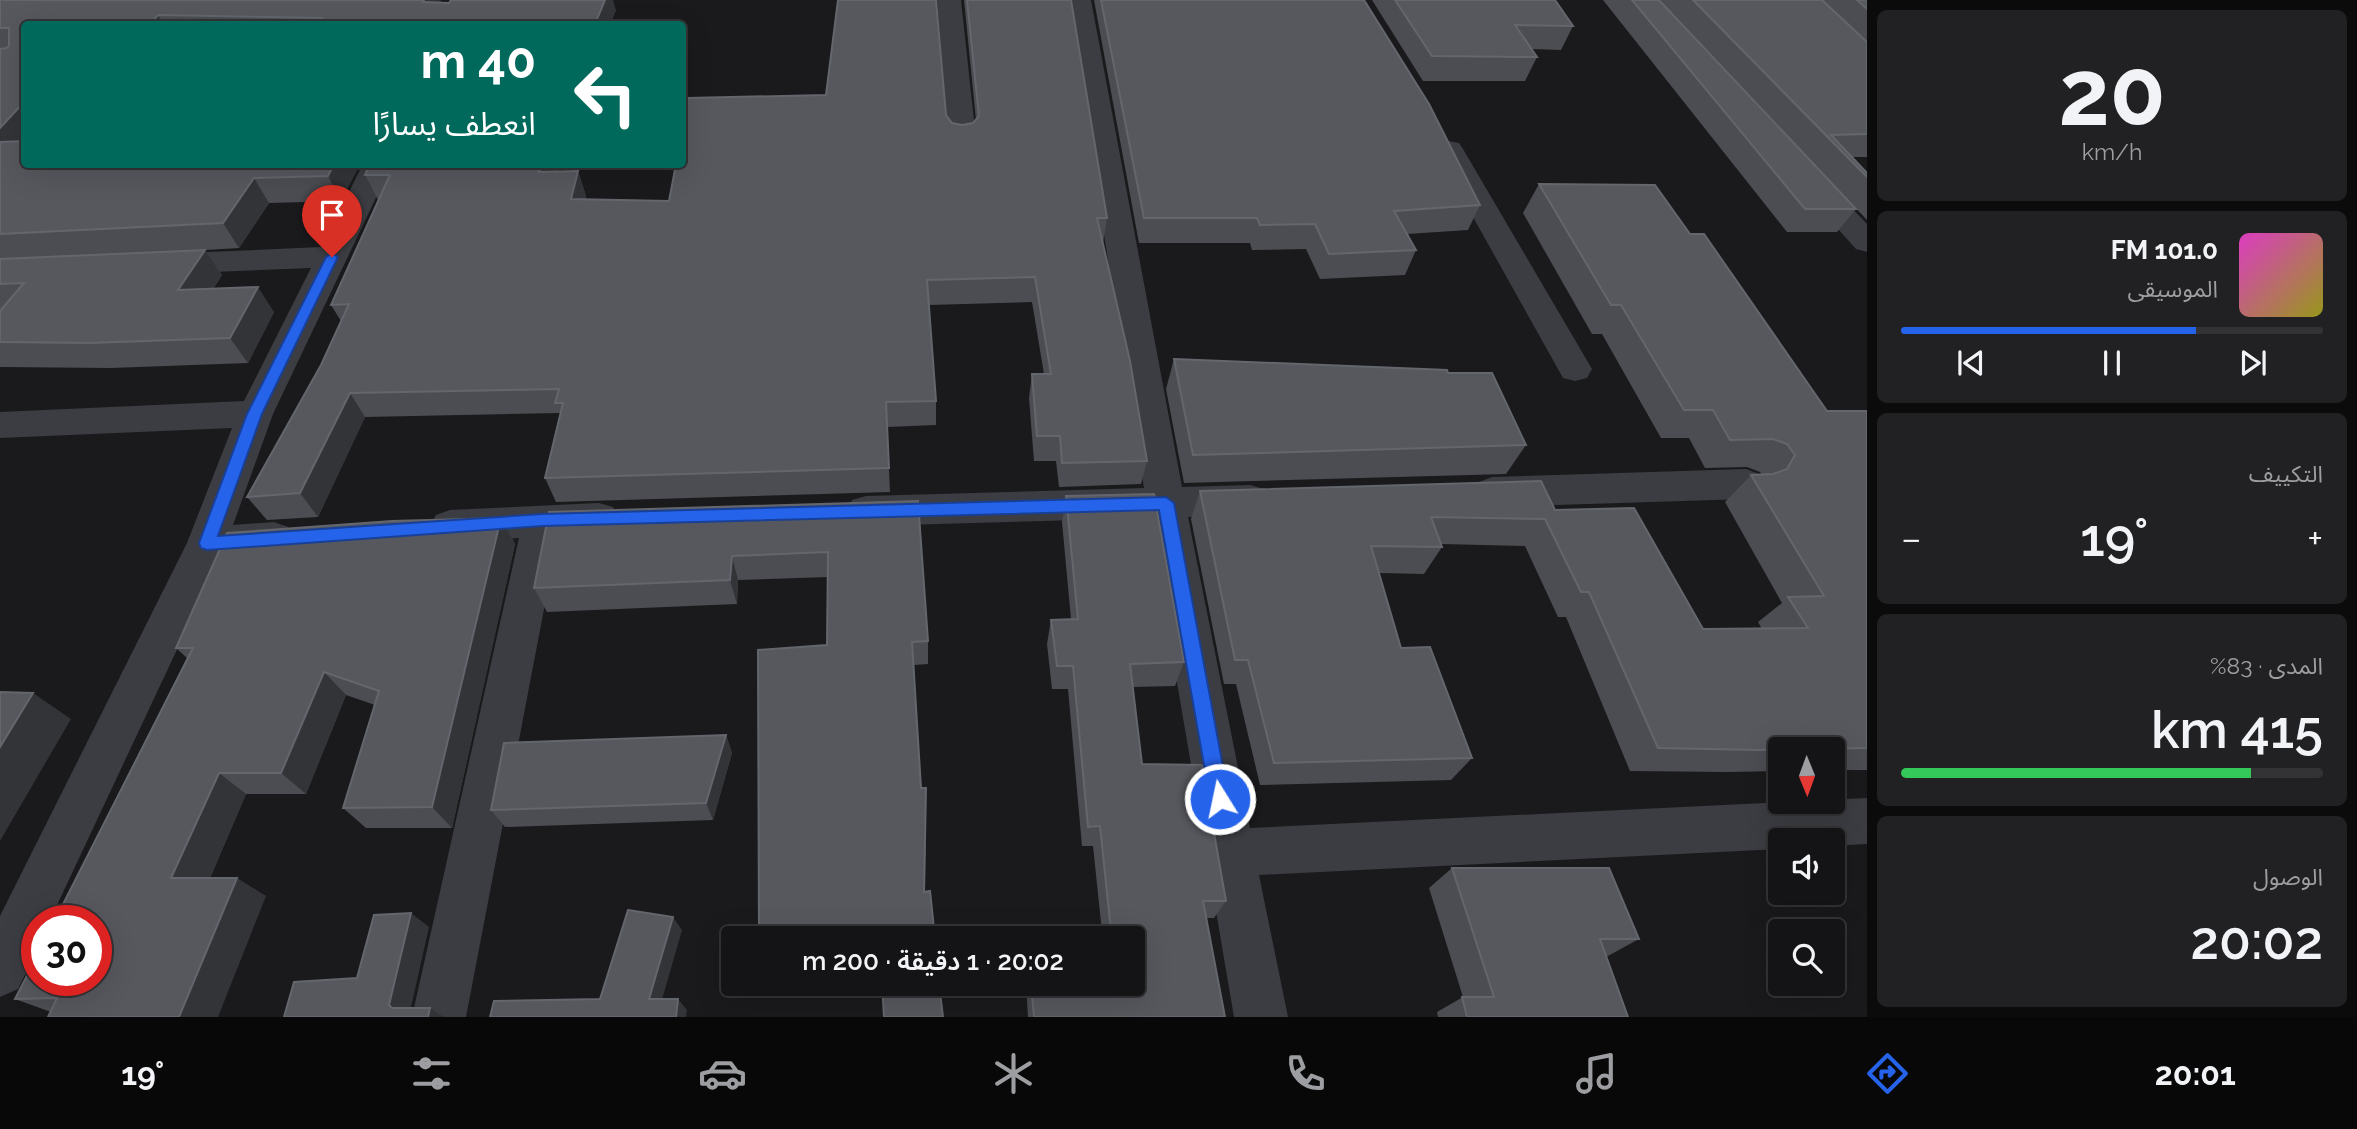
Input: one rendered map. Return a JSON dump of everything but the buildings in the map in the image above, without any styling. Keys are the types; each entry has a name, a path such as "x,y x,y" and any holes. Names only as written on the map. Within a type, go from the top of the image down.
{"street":[{"path":"949,0 962,139"},
{"path":"1079,0 1166,503 1261,1017"},
{"path":"1437,130 1575,369"},
{"path":"1793,162 1867,242"},
{"path":"0,971 207,543 255,414 376,168"},
{"path":"138,265 332,257"},
{"path":"0,425 255,414"},
{"path":"1456,493 1746,484"},
{"path":"833,512 1290,499"},
{"path":"416,529 542,520 639,517"},
{"path":"439,1017 542,520"},
{"path":"207,543 304,536"},
{"path":"1229,853 1867,821"}],"route":[{"path":"332,257 255,414 207,543 542,520 1166,503 1220,799"}]}
